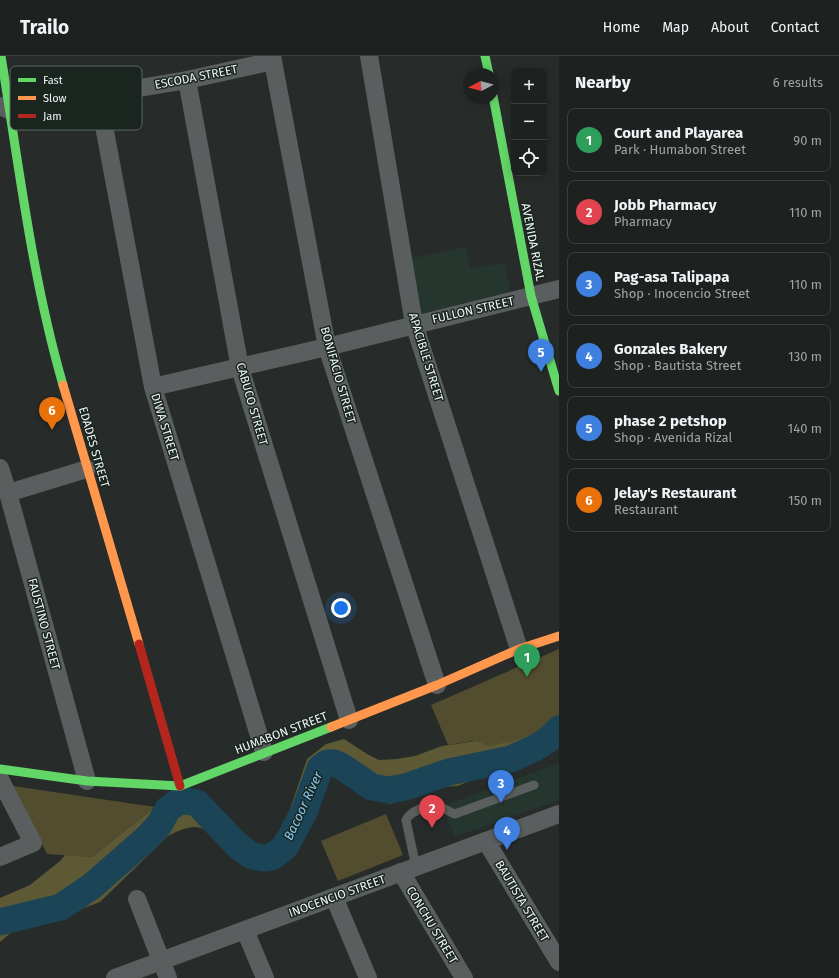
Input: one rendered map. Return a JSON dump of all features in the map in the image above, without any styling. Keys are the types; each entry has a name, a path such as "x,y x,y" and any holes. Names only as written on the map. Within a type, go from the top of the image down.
{"street":[{"name":"EDADES STREET","path":"1,56 5,108 50,340 180,786"},
{"name":"APACIBLE STREET","path":"369,56 414,324 519,649"},
{"path":"486,56 488,68"},
{"name":"ESCODA STREET","path":"142,87 187,80 273,59"},
{"name":"BONIFACIO STREET","path":"273,59 327,347 437,685"},
{"name":"CABUCO STREET","path":"187,80 240,368 349,720"},
{"name":"AVENIDA RIZAL","path":"494,104 530,296 559,391"},
{"name":"DIWA STREET","path":"105,130 153,388 264,752"},
{"name":"FULLON STREET","path":"153,388 327,347 414,324 559,289"},
{"name":"FAUSTINO STREET","path":"0,468 87,781"},
{"path":"8,493 87,469"},
{"name":"HUMABON STREET","path":"0,769 87,781 180,786 437,685 519,649 559,636"},
{"path":"0,779 33,843 0,857"},
{"name":"INOCENCIO STREET","path":"115,978 559,814"},
{"name":"BAUTISTA STREET","path":"486,841 559,962"},
{"name":"CONCHU STREET","path":"408,869 464,978"},
{"path":"334,897 368,978"},
{"path":"137,899 168,978"},
{"path":"245,930 265,978"}],"lane":[{"path":"408,869 406,820 408,815 412,812 439,806 455,814 534,785"}],"shaded area":[{"path":"466,247 470,268 505,263 511,295 421,315 409,259"},
{"path":"559,649 559,717 538,735 487,752 473,741 448,745 431,705"},
{"path":"559,718 559,739 539,756 517,766 494,770 458,786 439,787 390,804 379,800 338,770 325,776 289,856 282,864 271,870 251,865 237,859 205,830 192,827 182,830 168,836 100,902 66,915 14,930 0,942 0,898 30,885 60,861 65,855 92,857 155,807 192,791 214,802 246,838 257,847 272,842 287,818 307,759 326,744 344,739 379,760 397,759 415,756 442,746 477,741 489,746 517,740 537,733"},
{"path":"559,763 559,800 455,837 443,806"},
{"path":"13,786 155,807 92,857 47,854"},
{"path":"386,814 403,855 338,881 321,841"}],"waterway":[{"name":"Bacoor River","path":"0,922 61,907 92,886 147,838 159,825 168,809 178,802 186,801 197,803 237,845 252,856 264,858 272,857 285,847 304,812 320,768 327,763 334,763 341,766 372,787 389,790 405,787 449,772 511,759 535,748 549,739 559,729"}],"traffic: fast":[{"path":"1,56 10,115"},
{"path":"485,56 488,68"},
{"path":"495,104 531,296 559,391"},
{"path":"12,130 27,222 43,304 63,385"},
{"path":"0,769 87,781 180,786 331,727"}],"traffic: slow":[{"path":"63,385 139,644"},
{"path":"331,727 437,685 519,649 559,636"}],"traffic: jam":[{"path":"139,644 180,786"}],"place":[{"name":"phase 2 petshop","path":"541,372"},
{"name":"Jelay's Restaurant","path":"52,430"},
{"name":"Court and Playarea","path":"527,677"},
{"name":"Pag-asa Talipapa","path":"501,803"},
{"name":"Jobb Pharmacy","path":"432,828"},
{"name":"Gonzales Bakery","path":"507,850"}]}
